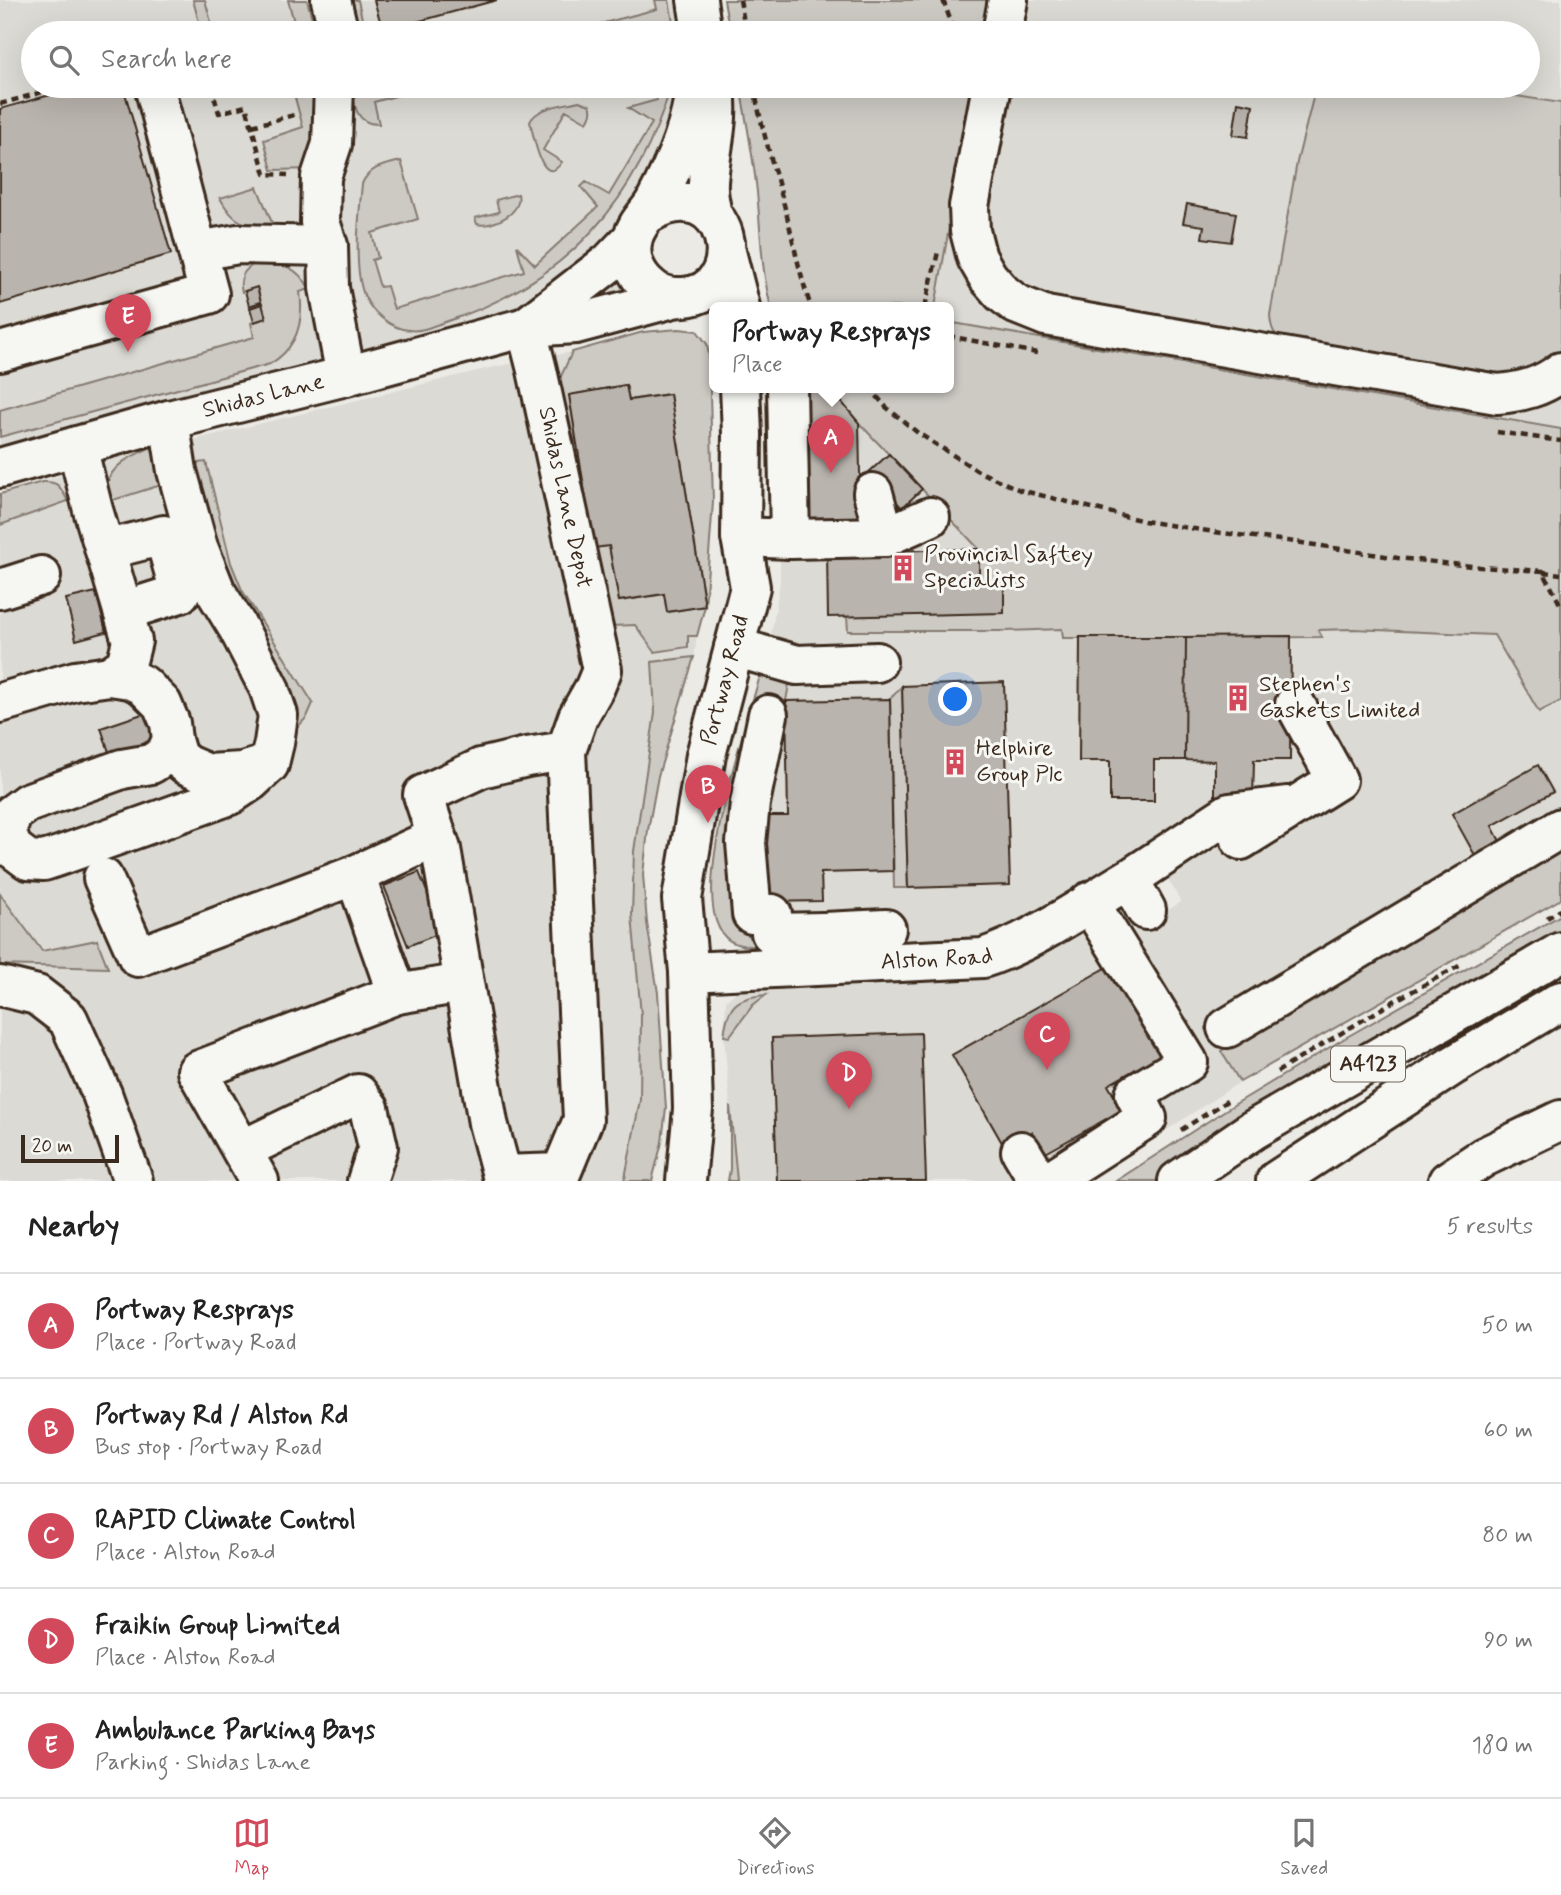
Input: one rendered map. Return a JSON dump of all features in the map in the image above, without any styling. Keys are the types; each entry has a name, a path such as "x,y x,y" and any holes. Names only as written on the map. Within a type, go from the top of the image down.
{"main road":[{"path":"331,0 336,21"},
{"path":"1004,21 1008,0"},
{"path":"0,352 209,294 157,98"},
{"path":"334,98 332,144 341,178 340,222 328,246 329,288 346,376"},
{"path":"693,98 687,128 670,174 640,226 631,255 635,269 652,290 693,303 719,275 726,252"},
{"path":"712,215 708,182 716,98"},
{"path":"990,98 969,206 970,232 977,258 988,277 1016,304 1046,316 1497,394 1528,390 1561,372"},
{"path":"640,226 661,206 674,202 699,206 712,215 724,234 739,302"},
{"name":"Shidas Lane","path":"526,327 610,262 640,226"},
{"path":"198,251 238,244 328,246"},
{"name":"Shidas Lane","path":"0,468 169,420 526,327 576,324 693,303"},
{"name":"Shidas Lane Depot","path":"526,327 602,670 566,751"},
{"name":"Portway Road","path":"686,1181 693,1109 689,972 682,899 706,755 750,587 741,537 743,434 740,393"},
{"path":"787,393 790,539"},
{"path":"169,420 177,471 198,547 216,592 270,688 278,715 269,764 251,781 230,795 44,861 28,860 12,848 7,833 11,815 27,803 122,769 151,764 165,755 172,740"},
{"path":"78,446 93,510 132,641 126,665 110,676"},
{"path":"873,493 885,537"},
{"path":"741,537 885,537 930,517"},
{"path":"106,550 164,535 180,593 123,611"},
{"path":"0,589 41,576"},
{"path":"734,647 797,665 877,662"},
{"path":"0,703 75,681 110,676 130,679 143,685 162,704 170,723 177,757 187,765 208,774 242,772 269,764"},
{"path":"1241,840 1336,780 1295,704"},
{"path":"768,715 750,803 746,843 752,914 772,914 771,933 825,948 886,929"},
{"path":"566,751 583,1119 559,1177 503,1178 488,1123 437,837 423,795 481,768 566,751"},
{"name":"Alston Road","path":"689,972 825,948 966,960 983,958 997,954 1035,934 1089,902 1138,894 1229,813 1296,805"},
{"path":"1227,1028 1561,828"},
{"path":"103,878 138,957 355,874 437,837"},
{"path":"355,874 397,994"},
{"path":"1049,1181 1147,1118 1135,1094 1188,1062 1089,902"},
{"name":"A4123","path":"1178,1181 1253,1130 1561,951"},
{"path":"367,1181 378,1147 369,1108 358,1094 251,1166 197,1071 397,994 463,983"},
{"path":"0,986 37,995 68,1018 103,1094 133,1181"},
{"name":"A4123","path":"1276,1181 1452,1066 1561,1001"},
{"path":"1448,1181 1485,1157 1561,1120"}],"path":[{"path":"740,0 744,21"},
{"path":"943,0 951,21"},
{"path":"0,104 21,98"},
{"path":"215,98 219,113 246,106 265,174 289,175"},
{"path":"756,98 766,144 809,302"},
{"path":"252,126 294,115"},
{"path":"874,393 886,407 918,433 978,471 1020,490 1144,521 1214,533 1296,542 1398,558 1561,574"},
{"path":"1543,571 1561,606"}],"shaded area":[{"path":"0,0 697,0 699,21 21,21 21,98 700,98 701,125 685,202 661,206 642,280 619,294 0,468"},
{"path":"193,0 205,0 211,21 199,21"},
{"path":"288,0 307,0 313,21 294,21"},
{"path":"344,0 358,0 362,21 349,21"},
{"path":"655,0 669,0 673,21 612,21 657,9"},
{"path":"724,0 989,0 986,21 728,21"},
{"path":"989,0 1561,0 1561,429 954,323 954,302 936,302 972,98 1540,98 1540,21 986,21"},
{"path":"295,98 317,98 314,169 272,170 264,140 303,127"},
{"path":"388,98 374,102 379,124 365,121 357,112 354,100"},
{"path":"667,98 649,144 619,198 577,246 543,274 486,306 422,329 402,329 382,319 371,308 361,283 358,241 362,184 373,170 401,161 418,219 372,233 378,258 372,260 380,287 387,286 394,309 524,271 517,246 535,265 598,207 581,187 586,182 609,195 652,123 628,108"},
{"path":"742,98 972,98 936,302 770,302"},
{"path":"1313,98 1529,98 1561,103 1561,353 1554,360 1511,377 1286,344 1272,329 1270,315 1297,162"},
{"path":"579,101 590,105 590,116 587,122 566,110 543,150 562,162 555,169 549,170 540,158 530,122 544,110"},
{"path":"257,187 273,225 241,222 230,214 220,198"},
{"path":"518,194 516,207 505,218 490,224 477,224 475,218 499,212 496,200"},
{"path":"256,263 287,267 299,275 310,289 300,292 301,313 297,333 279,358 270,364 0,437 0,410 254,337 251,323 266,318 257,288 242,292 241,283 245,271"},
{"path":"954,323 1561,429 1561,701 1539,712 1494,635 1353,629 1318,630 1322,637 1063,638 1062,629 848,631 847,616 1004,612 1004,584 979,584 979,549 859,423 834,393 954,393"},
{"path":"679,329 697,331 707,344 713,502 705,606 694,657 658,776 643,875 647,923 638,1181 0,1181 0,494 152,447 180,443 494,367 572,352 643,332"},
{"path":"679,329 697,331 707,344 713,502 705,606 670,394 629,400 626,385 569,395 577,445 553,394 572,352 643,332"},
{"path":"827,393 834,393 859,423 979,549 1004,583 1005,631 1063,629 1063,638 1321,637 1317,630 1353,629 1494,635 1539,711 1561,701 1561,899 1240,1082 1089,1181 728,1181 730,1106 724,1036 726,1001 740,988 959,979 989,975 1094,920 1124,926 1133,931 1181,902 1149,845 1029,918 996,935 981,939 743,947 731,943 719,930 714,916 718,831 772,630 780,582 780,553"},
{"path":"152,447 161,485 107,502 106,487 113,471 124,461"},
{"path":"206,462 231,563 242,590 313,703 307,717 295,730 225,584 186,464"},
{"path":"42,482 58,486 68,501 0,525 0,494"},
{"path":"609,546 619,601 664,594 667,612 705,606 697,636 688,636 688,647 655,652 635,625 611,626 594,548"},
{"path":"694,657 658,776 643,875 658,993 666,1108 662,1142 652,1181 623,1181 640,1100 641,1015 632,915 634,851 655,713 652,662"},
{"path":"763,666 791,673 786,701 759,706 729,836 729,892 742,893 760,946 748,946 736,944 726,938 719,928 713,905 713,874 725,800"},
{"path":"902,686 908,888 894,888 890,699"},
{"path":"1561,845 1561,899 1240,1082 1221,1051"},
{"path":"0,894 42,951 97,940 108,968 0,965"},
{"path":"1561,915 1561,941 1155,1181 1116,1181 1227,1109 1345,1038"},
{"path":"766,995 753,1005 729,1037 724,1036 728,1017 735,1005 747,998"},
{"path":"730,1106 737,1181 728,1181"}],"building":[{"path":"374,0 497,0 420,21 380,21"},
{"path":"39,98 126,98 171,254 0,304 0,109"},
{"path":"1238,102 1253,105 1248,137 1233,135"},
{"path":"1187,204 1236,213 1231,242 1202,238 1204,226 1183,223"},
{"path":"257,287 261,302 249,306 245,291"},
{"path":"262,304 266,318 254,322 250,308"},
{"path":"626,385 629,400 670,394 705,606 667,612 664,594 619,601 609,546 594,548 569,395"},
{"path":"800,393 834,393 859,423 861,523 802,524"},
{"path":"889,454 922,489 902,508 869,472"},
{"name":"Provincial Saftey Specialists","path":"979,549 979,584 1004,583 1004,613 828,617 827,552"},
{"path":"96,592 106,632 76,640 66,599"},
{"name":"Stephen's Gaskets Limited","path":"1291,636 1290,760 1254,760 1253,800 1215,800 1215,761 1185,760 1186,637"},
{"path":"1080,637 1186,637 1185,760 1154,760 1154,801 1110,801 1110,761 1079,761"},
{"name":"Helphire Group Plc","path":"1004,682 1010,885 908,888 902,686"},
{"path":"890,699 893,871 821,873 822,901 764,902 763,816 788,816 786,701"},
{"path":"148,712 157,739 110,755 101,728"},
{"path":"1538,765 1553,792 1492,826 1502,845 1477,859 1452,814"},
{"path":"419,872 443,932 408,946 384,886"},
{"path":"1118,961 1169,1050 1108,1085 1122,1110 1044,1154 1032,1132 1005,1148 952,1055"},
{"path":"921,1033 926,1181 777,1181 772,1038"}],"place":[{"name":"Ambulance Parking Bays","path":"128,352"},
{"name":"Portway Resprays","path":"831,473"},
{"name":"Provincial Saftey Specialists","path":"903,568"},
{"name":"Stephen's Gaskets Limited","path":"1238,698"},
{"name":"Helphire Group Plc","path":"955,762"},
{"name":"Portway Rd / Alston Rd","path":"708,823"},
{"name":"RAPID Climate Control","path":"1047,1070"},
{"name":"Fraikin Group Limited","path":"849,1109"}]}
